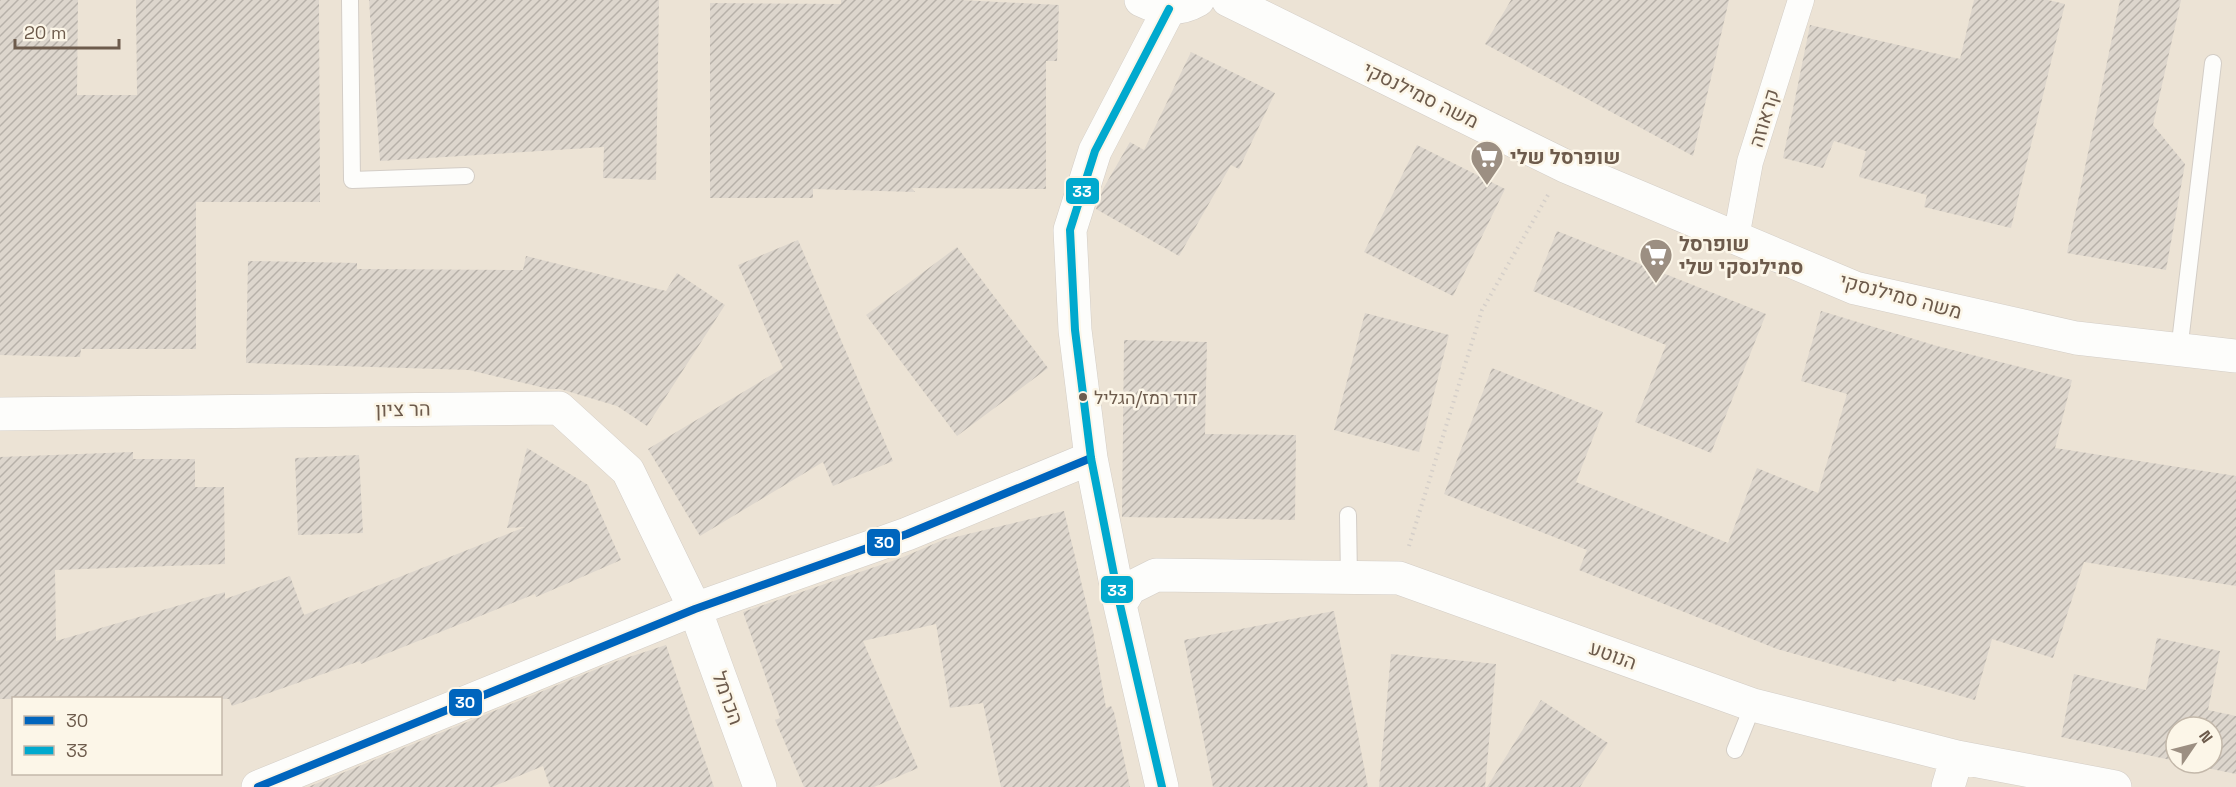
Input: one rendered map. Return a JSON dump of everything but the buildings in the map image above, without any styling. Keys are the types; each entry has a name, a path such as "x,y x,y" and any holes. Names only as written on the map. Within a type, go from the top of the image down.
{"street":[{"name":"משה סמילנסקי","path":"1228,0 1565,166 1855,288 2076,338 2236,356"},
{"name":"קראוזה","path":"1736,238 1750,162 1801,0"},
{"path":"1162,787 1120,605 1091,458 1075,330 1070,230 1095,151 1169,3"},
{"name":"הר ציון","path":"0,414 559,408 628,471 695,609"},
{"path":"263,786 695,609 907,534 1091,458"},
{"name":"הנוטע","path":"1120,605 1130,588 1156,575 1399,578 1753,705 1952,772 2115,787"},
{"name":"הכרמל","path":"695,609 760,787"}],"lane":[{"path":"350,0 352,180 466,176"},
{"path":"2179,351 2213,63"},
{"path":"1348,515 1349,579"},
{"path":"1735,750 1753,705"}],"path":[{"path":"1399,578 1482,310 1565,166"}],"shaded area":[{"path":"0,0 2236,0 2236,787 0,787"}],"transit line":[{"name":"33","path":"1162,787 1120,605 1091,458 1075,330 1070,230 1095,151 1169,9"},
{"name":"30","path":"258,787 695,609 907,534 1091,458"}],"place":[{"name":"שופרסל שלי","path":"1487,186"},
{"name":"שופרסל סמילנסקי שלי","path":"1656,284"},
{"name":"דוד רמז/הגליל","path":"1083,397"}]}
